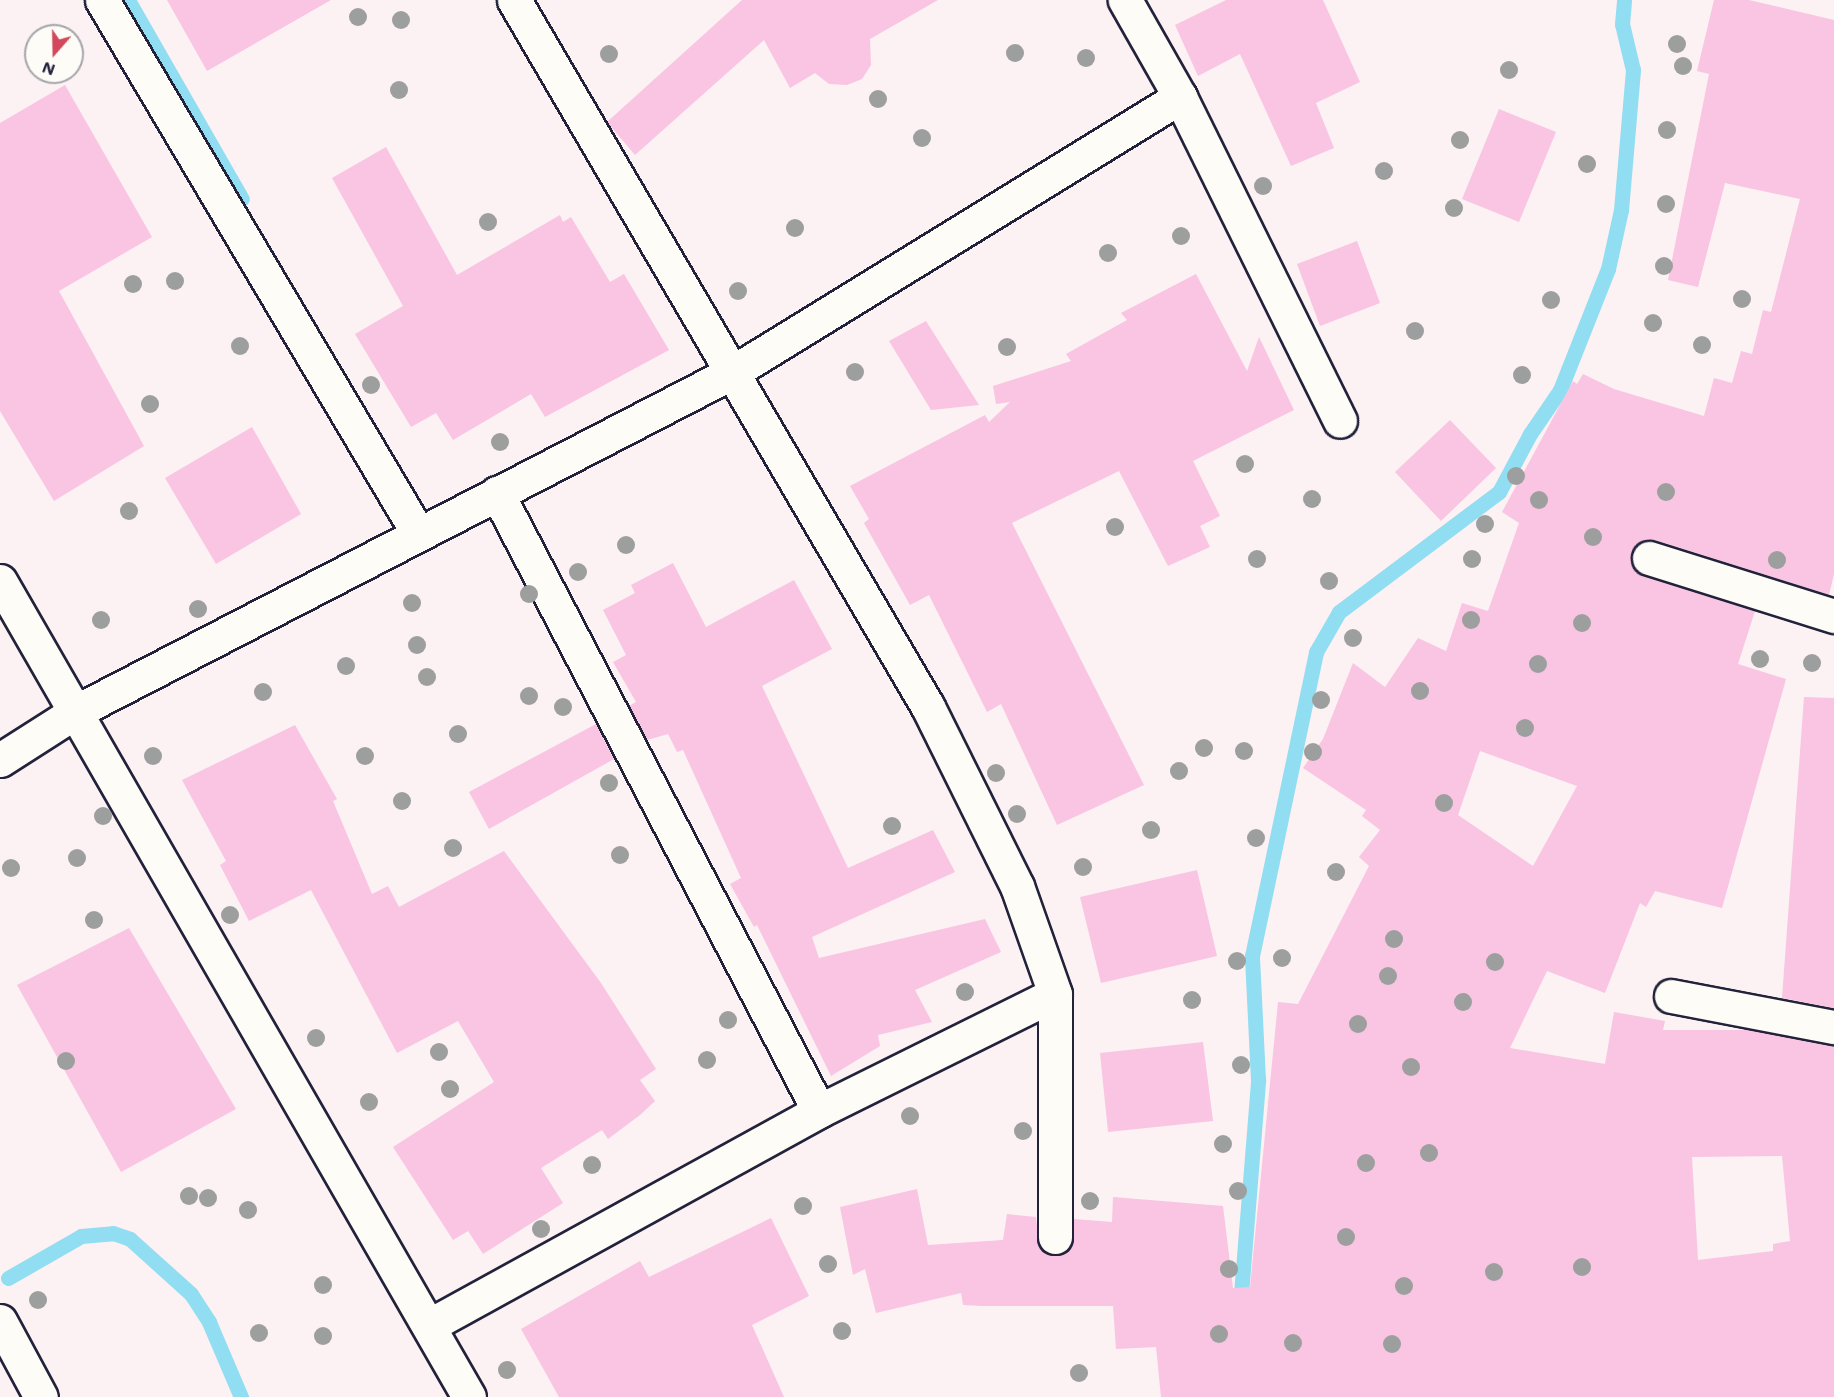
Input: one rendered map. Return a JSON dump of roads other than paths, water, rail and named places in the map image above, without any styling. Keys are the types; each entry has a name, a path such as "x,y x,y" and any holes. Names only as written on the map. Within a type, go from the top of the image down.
{"street":[{"path":"102,0 418,533"},
{"path":"514,0 733,372 979,803 1017,886 1055,994 1055,1237"},
{"path":"1125,0 1180,98 1340,421"},
{"path":"0,760 75,712 733,372 1180,98"},
{"path":"496,493 819,1111"},
{"path":"1649,558 1834,616"},
{"path":"0,581 430,1325 469,1397"},
{"path":"430,1325 819,1111 1055,994"},
{"path":"1671,996 1834,1027"},
{"path":"0,1321 41,1397"}],"waterway":[{"path":"128,0 242,199"},
{"path":"1240,1306 1258,1080 1252,956 1316,652 1339,612 1499,492 1530,434 1560,390 1608,269 1621,210 1633,70 1622,24 1624,0"},
{"path":"8,1278 81,1236 113,1233 130,1239 191,1294 209,1322 241,1397"}]}
